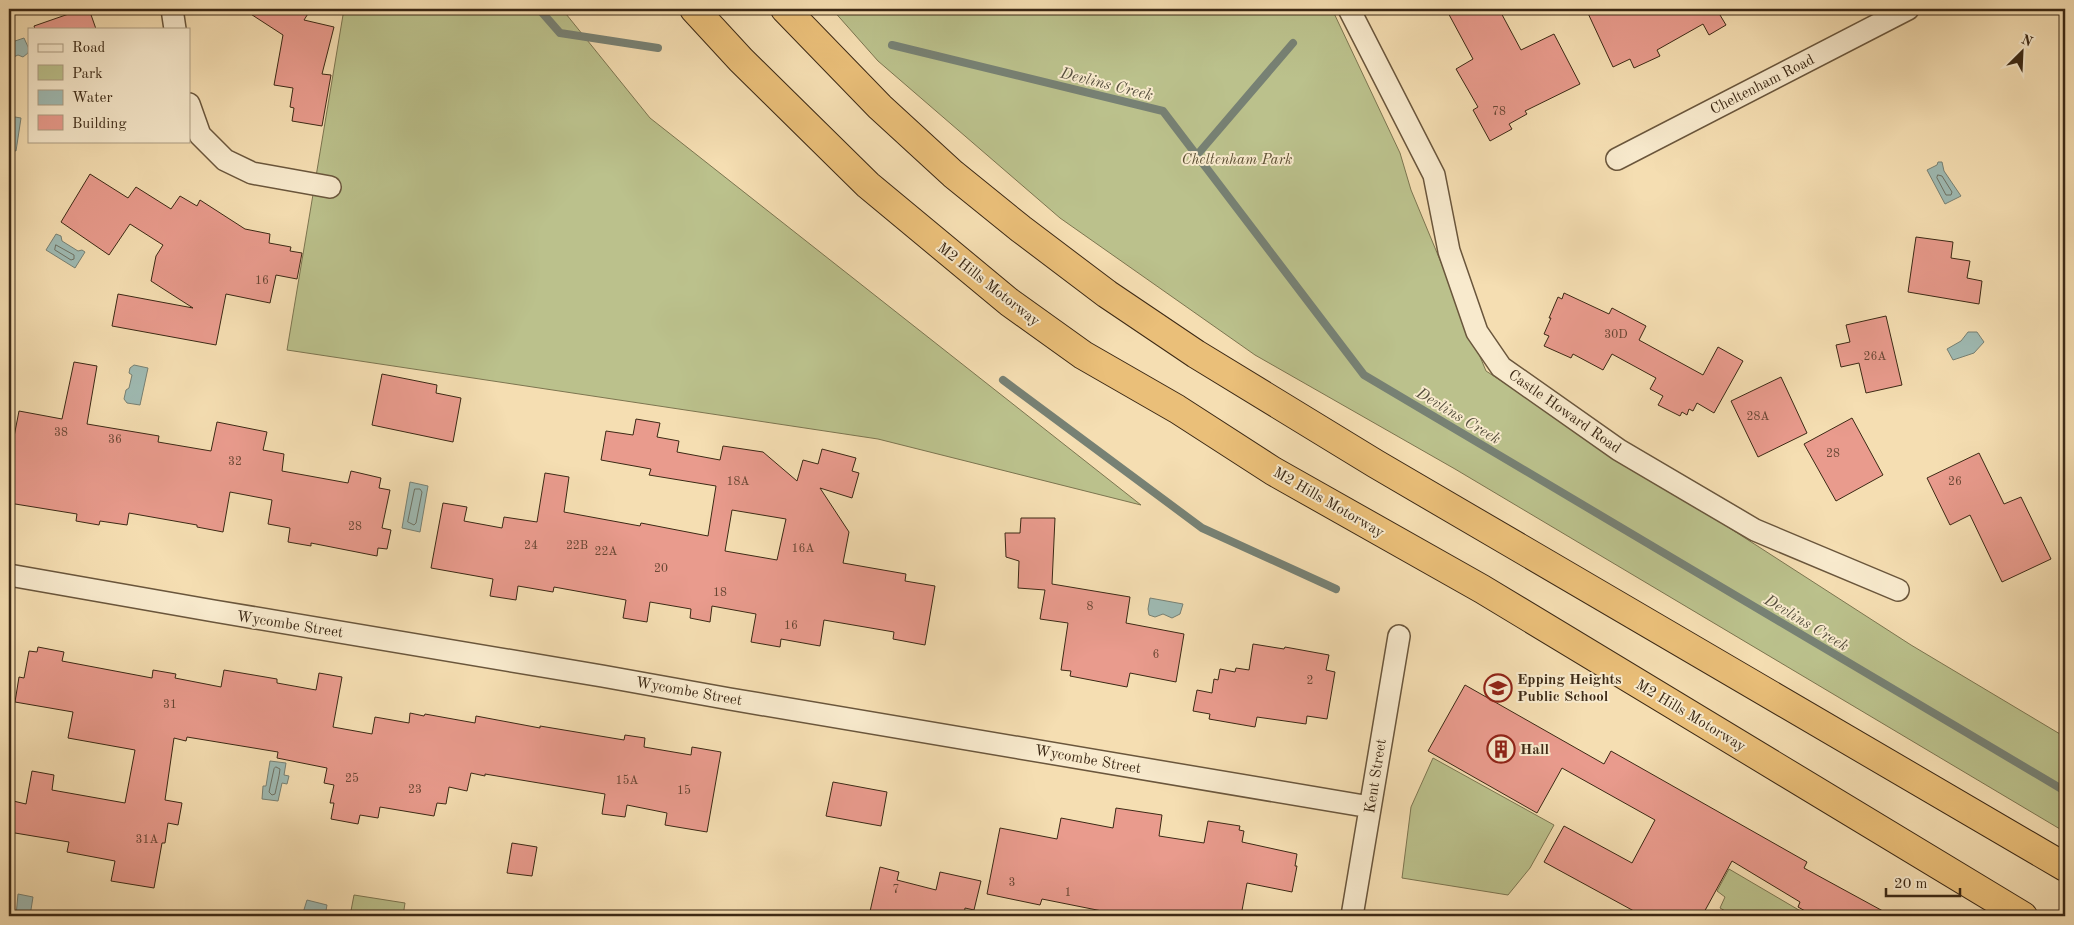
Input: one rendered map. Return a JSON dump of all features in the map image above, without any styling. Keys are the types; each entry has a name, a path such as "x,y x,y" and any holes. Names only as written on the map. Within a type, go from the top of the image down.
{"highway":[{"name":"M2 Hills Motorway","path":"694,9 741,60 868,185 1008,302 1083,355 1177,409 1273,471 1482,589 2023,916"},
{"path":"785,9 880,107 953,174 1021,230 1107,294 1196,354 1402,479 2065,867"}],"street":[{"path":"172,9 175,28"},
{"name":"Castle Howard Road","path":"1349,9 1434,174 1449,251 1477,332 1501,367 1619,450 1755,530 1898,590"},
{"name":"Cheltenham Road","path":"1617,159 1908,9"},
{"path":"190,107 200,134 225,160 252,173 330,187"},
{"name":"Wycombe Street","path":"9,575 1370,807"},
{"name":"Kent Street","path":"1352,916 1399,636"}],"green space":[{"path":"344,9 562,9 650,118 1141,505 878,439 287,350"},
{"name":"Cheltenham Park","path":"832,9 1332,9 1400,153 1411,190 1486,371 1911,645 2065,737 2065,832 1455,469 1255,355 1060,218 878,61"},
{"path":"1433,758 1554,825 1530,868 1508,895 1402,878 1411,807"},
{"path":"1729,869 1809,916 1734,916 1720,908 1725,897 1717,891"},
{"path":"354,895 405,903 403,916 350,916"}],"water":[{"path":"24,38 28,47 28,53 23,57 18,55 9,59 9,43"},
{"path":"9,116 21,118 16,151 9,149"},
{"path":"1938,162 1942,162 1944,171 1961,196 1945,204 1927,170 1937,165"},
{"path":"56,234 61,236 62,241 78,251 82,250 85,252 75,268 46,250"},
{"path":"1968,332 1977,332 1984,342 1974,353 1953,360 1947,349 1961,341"},
{"path":"134,365 148,368 140,405 127,403 124,399 132,375 129,373 130,368"},
{"path":"410,482 428,486 420,532 402,528"},
{"path":"1150,598 1183,604 1180,614 1172,618 1163,614 1155,617 1149,615"},
{"path":"270,761 286,763 284,775 289,776 287,784 282,783 278,801 262,799 263,786 266,786"},
{"path":"18,894 33,897 30,916 16,916"},
{"path":"307,900 327,905 325,916 302,916"}],"building":[{"path":"83,9 89,9 96,28 35,28 34,26"},
{"path":"243,9 311,9 304,20 334,27 322,74 331,75 322,126 292,121 294,108 290,107 293,88 274,85 283,35"},
{"path":"1446,9 1499,9 1521,50 1554,34 1580,84 1525,111 1527,114 1509,124 1512,129 1490,141 1473,110 1478,107 1456,69 1473,59"},
{"path":"1586,9 1730,9 1720,15 1726,25 1709,35 1703,24 1657,50 1660,56 1634,68 1630,59 1613,67"},
{"path":"90,174 128,198 136,187 171,209 180,196 197,206 200,200 245,229 270,234 269,243 291,247 290,251 302,253 297,279 276,275 270,303 226,294 216,345 112,326 118,294 193,308 151,281 156,256 163,245 130,224 109,255 61,222"},
{"path":"1916,237 1953,242 1951,258 1970,261 1967,278 1982,281 1979,304 1908,292"},
{"path":"1564,293 1609,314 1612,308 1646,326 1639,340 1703,375 1718,347 1743,361 1714,413 1697,403 1693,411 1689,409 1687,415 1682,412 1680,416 1658,405 1663,396 1650,389 1656,378 1612,354 1603,370 1573,354 1571,358 1544,346 1549,336 1544,334 1551,318 1549,318 1558,297 1562,299"},
{"path":"1886,316 1902,385 1866,393 1859,363 1841,367 1836,345 1850,342 1846,325"},
{"path":"74,362 97,366 87,424 159,436 158,442 211,451 217,422 267,432 263,450 284,454 282,471 348,483 351,471 381,478 379,488 390,490 382,528 391,530 387,549 378,548 377,556 311,543 311,546 288,542 290,528 268,524 272,500 230,492 223,532 197,527 197,525 129,513 127,525 100,521 99,525 76,521 77,514 9,503 9,447 12,447 19,411 62,419"},
{"path":"382,374 437,385 436,393 461,398 453,442 372,425"},
{"path":"1781,377 1807,433 1758,457 1731,401"},
{"path":"1852,418 1883,475 1836,501 1804,444"},
{"path":"636,419 660,423 657,437 679,441 677,452 720,460 723,446 763,452 797,481 803,460 818,464 822,449 856,458 852,471 859,473 852,498 820,488 849,532 843,563 906,574 905,581 935,586 925,645 893,639 894,632 824,620 820,646 781,639 780,647 751,642 756,614 712,606 710,622 690,618 691,609 650,602 647,622 623,618 626,600 554,587 553,592 518,586 516,600 490,596 493,579 431,568 443,503 467,507 464,521 502,528 504,517 537,522 545,473 569,477 564,512 640,526 641,523 708,536 716,486 649,475 651,469 601,460 606,431 633,435","holes":["732,510 786,519 777,560 725,551"]},
{"path":"1979,453 2004,504 2021,497 2051,559 2002,582 1970,515 1950,525 1927,478"},
{"path":"1021,518 1055,518 1052,584 1130,597 1126,623 1184,634 1176,682 1130,673 1127,687 1070,676 1071,671 1061,670 1068,623 1040,619 1045,590 1018,588 1019,561 1006,557 1005,533 1020,533"},
{"path":"1253,644 1284,649 1285,647 1329,655 1326,670 1335,672 1327,719 1307,716 1306,724 1257,717 1255,727 1209,719 1210,714 1193,711 1197,690 1212,693 1214,679 1218,680 1220,669 1235,672 1236,668 1249,670"},
{"path":"38,647 64,652 62,661 152,678 153,670 176,674 175,678 221,687 224,670 277,679 277,683 316,690 319,673 342,677 333,727 372,734 375,717 409,723 410,713 475,723 476,716 540,728 540,726 624,740 625,735 645,738 644,747 691,755 692,747 721,752 707,832 665,825 667,813 627,805 625,817 602,814 605,794 471,773 467,791 449,787 446,804 437,803 434,816 380,807 378,818 360,815 358,824 331,819 334,803 330,803 334,785 324,783 327,768 277,758 278,752 187,737 186,741 174,738 165,800 182,803 178,825 168,823 165,843 162,843 154,888 111,881 115,861 67,852 69,842 9,832 9,800 26,804 32,771 54,775 52,790 125,803 135,750 68,738 73,712 15,702 19,677 24,678 29,651 37,652"},
{"path":"1465,685 1604,764 1611,751 1807,862 1804,868 1892,916 1814,916 1798,907 1800,902 1732,861 1702,916 1643,916 1544,862 1564,826 1632,863 1655,820 1562,768 1537,813 1428,751"},
{"path":"833,782 887,792 881,826 826,816"},
{"path":"1116,808 1162,815 1159,836 1204,843 1208,821 1240,826 1239,830 1244,831 1242,842 1297,854 1295,866 1297,866 1292,892 1247,883 1241,916 1111,916 1112,913 1042,899 1040,905 987,894 1000,828 1057,839 1061,818 1113,828"},
{"path":"512,843 537,847 532,876 507,873"},
{"path":"880,867 899,872 897,880 936,890 940,872 981,881 974,910 965,908 964,916 869,916"}],"waterway":[{"name":"Devlins Creek","path":"539,9 560,33 658,48"},
{"path":"1197,155 1293,43"},
{"name":"Devlins Creek","path":"892,45 1163,111 1364,375 2065,791"},
{"path":"1003,380 1202,528 1336,589"}],"place":[{"name":"Epping Heights Public School","path":"1498,688"},
{"name":"Hall","path":"1501,749"}]}
